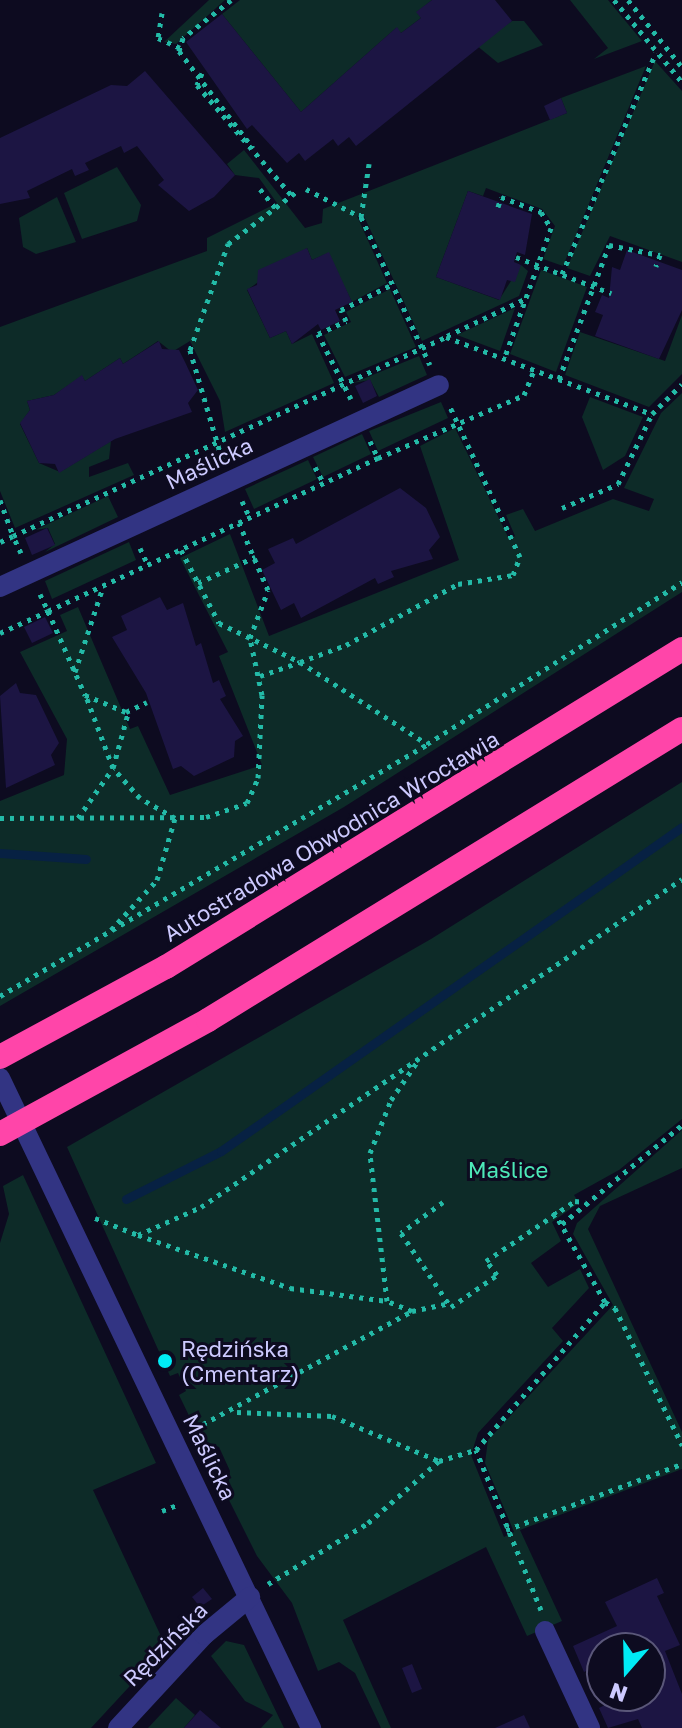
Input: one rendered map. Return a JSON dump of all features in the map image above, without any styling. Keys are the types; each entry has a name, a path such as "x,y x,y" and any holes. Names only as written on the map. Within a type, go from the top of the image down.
{"highway":[{"name":"Autostradowa Obwodnica Wrocławia","path":"0,1057 166,967 682,649"},
{"path":"0,1134 208,1020 682,729"}],"street":[{"name":"Maślicka","path":"0,587 439,385"},
{"name":"Maślicka","path":"0,1078 311,1728"},
{"name":"Rędzińska","path":"118,1728 250,1597"},
{"path":"545,1624 590,1728"}],"path":[{"path":"180,48 231,0"},
{"path":"614,0 682,82"},
{"path":"628,0 682,67"},
{"path":"162,13 158,38 180,48 200,74 197,85 294,194 228,244 190,350 232,479 250,518"},
{"path":"562,274 656,53"},
{"path":"260,676 346,645 458,584 521,568 361,217 369,164"},
{"path":"260,189 276,209"},
{"path":"306,189 361,217"},
{"path":"498,207 501,197 548,217 537,265 504,359"},
{"path":"559,379 593,286 615,243 660,255 656,266"},
{"path":"516,257 611,293"},
{"path":"446,337 525,299"},
{"path":"498,405 524,395 534,370"},
{"path":"682,388 682,396"},
{"path":"562,508 618,484 652,414"},
{"path":"0,500 13,536 0,542"},
{"path":"0,818 229,815 247,803 258,778 260,676 250,638 268,590 239,523"},
{"path":"181,550 219,623 300,662 427,744"},
{"path":"198,583 255,557"},
{"path":"0,996 427,744 682,582"},
{"path":"75,672 103,586"},
{"path":"0,633 48,611 113,768 140,798 175,818"},
{"path":"85,695 129,710 147,702"},
{"path":"78,819 113,768 129,710"},
{"path":"106,936 157,880 175,818"},
{"path":"138,1235 201,1207 682,879"},
{"path":"387,1301 370,1153 391,1100 420,1058"},
{"path":"562,1224 682,1125"},
{"path":"189,1431 235,1412 412,1311 450,1303 497,1275 486,1261 555,1212 575,1201 586,1202"},
{"path":"443,1202 401,1233 450,1303"},
{"path":"555,1212 605,1302 615,1308 682,1445"},
{"path":"95,1218 290,1288 387,1301 412,1311"},
{"path":"250,1597 368,1523 439,1461 476,1450 605,1302"},
{"path":"235,1412 332,1416 439,1461"},
{"path":"476,1450 545,1624"},
{"path":"506,1530 682,1464"},
{"path":"162,1511 185,1501"}],"green space":[{"path":"209,0 225,0 176,44 164,42"},
{"path":"240,0 432,0 417,12 421,18 401,33 396,28 301,112 222,14"},
{"path":"570,0 608,0 642,41 594,59 608,48"},
{"path":"512,21 524,21 543,45 498,63 476,45"},
{"path":"655,61 682,91 682,262 610,236 590,276 567,268"},
{"path":"646,66 563,266 543,259 555,226 542,209 486,188 483,196 468,191 436,277 499,300 521,265 528,271 519,296 422,341 363,214 357,216 387,283 352,302 328,253 312,260 307,248 247,290 270,338 286,331 292,344 312,334 334,383 225,432 220,401 190,341 172,352 158,341 123,364 120,358 85,381 82,376 54,395 27,401 30,410 20,424 39,463 60,472 111,441 109,459 89,467 89,477 128,463 134,475 15,528 0,491 0,327 207,251 207,238 277,203 259,178 235,175 227,164 244,150 305,228 322,223 323,209 567,113 561,98"},
{"path":"117,167 141,205 137,221 82,239 64,193"},
{"path":"57,197 76,242 36,254 23,247 19,218"},
{"path":"541,270 587,287 556,372 510,354"},
{"path":"390,289 416,347 345,377 324,335 351,322 346,312"},
{"path":"515,308 500,351 457,335"},
{"path":"682,315 682,374 649,407 565,375 580,332 665,361"},
{"path":"419,356 427,375 379,397 370,380 353,383"},
{"path":"682,393 682,592 344,807 0,1006 0,801 64,775 67,739 20,652 67,631 60,615 78,607 130,729 138,726 170,795 262,765 219,656 228,652 180,558 230,534 269,636 459,560 420,446 455,428 509,539 515,536 506,515 523,509 535,531 613,499 649,511 654,499 624,488 661,413"},
{"path":"590,397 643,417 625,456 603,470 582,417"},
{"path":"441,402 448,418 378,451 369,431"},
{"path":"362,434 371,454 323,477 313,457"},
{"path":"308,460 317,479 254,509 245,489"},
{"path":"108,496 118,517 45,552 55,544 48,528 35,530"},
{"path":"129,542 136,560 52,599 45,581"},
{"name":"Maślice","path":"682,782 682,1119 619,1170 574,1195 579,1203 552,1222 561,1241 531,1263 548,1287 580,1269 589,1288 552,1328 563,1341 478,1433 471,1455 504,1537 514,1532 485,1463 488,1440 613,1305 573,1234 577,1223 682,1130 682,1168 600,1206 588,1229 682,1432 682,1469 520,1530 562,1621 527,1636 486,1547 343,1620 391,1728 381,1728 355,1673 339,1662 318,1671 292,1603 257,1556 227,1496 230,1471 219,1447 205,1442 193,1424 179,1395 186,1391 178,1373 170,1376 67,1147 431,939"},
{"path":"23,1175 156,1463 93,1490 166,1647 91,1728 0,1728 0,1243 9,1214 3,1186"},
{"path":"226,1641 244,1645 284,1728 261,1728 273,1715 245,1701 211,1656"},
{"path":"176,1698 195,1715 184,1728 148,1728"}],"building":[{"path":"432,0 495,0 512,21 356,146 349,137 338,146 333,139 305,161 299,153 287,163 252,125 247,129 186,42 222,14 301,112 397,27 401,33 421,18 416,12"},
{"path":"145,71 235,175 214,197 189,211 158,185 164,180 137,146 124,153 121,146 85,163 89,170 75,176 72,169 27,191 30,198 0,204 0,138 111,85 127,86"},
{"path":"561,98 567,113 550,120 544,106"},
{"path":"468,191 532,214 525,255 517,252 514,262 521,265 515,282 507,280 500,300 436,277"},
{"path":"307,248 312,260 329,252 352,302 335,310 340,321 321,330 318,324 292,344 286,331 270,338 247,289 257,285 258,270"},
{"path":"627,250 682,270 682,310 659,359 595,336 603,315 595,312 602,295 609,298 612,267 620,270"},
{"path":"159,341 162,349 179,350 185,362 198,390 188,403 192,412 115,439 59,473 55,464 39,463 20,423 30,410 27,401 54,395 82,375 85,381 120,358 123,364"},
{"path":"370,379 377,396 363,403 355,386"},
{"path":"400,488 426,508 440,537 429,550 433,559 391,571 394,577 378,584 375,578 301,618 294,603 281,610 262,570 275,563 268,549 293,538 296,544"},
{"path":"47,528 55,545 32,555 25,538"},
{"path":"160,597 167,610 183,603 196,646 201,643 213,683 219,680 226,696 220,699 243,736 235,741 234,757 194,776 181,766 173,769 146,693 112,637 127,630 121,616"},
{"path":"45,617 53,633 32,643 24,627"},
{"path":"16,683 20,693 36,695 59,743 51,755 55,765 6,788 0,696"},
{"path":"657,1578 664,1593 657,1596 680,1645 666,1651 666,1632 604,1632 617,1626 605,1602"},
{"path":"203,1588 212,1599 200,1607 192,1597"},
{"path":"586,1640 584,1672 573,1646"},
{"path":"666,1654 682,1694 682,1728 642,1728 638,1719 608,1728 601,1712 666,1712"},
{"path":"412,1664 422,1689 412,1693 402,1668"},
{"path":"200,1710 221,1728 184,1728"},
{"path":"524,1715 530,1728 495,1728 504,1724"}],"waterway":[{"path":"126,1199 221,1151 682,827"},
{"path":"0,853 86,859"}],"place":[{"name":"Rędzińska (Cmentarz)","path":"165,1361"}]}
